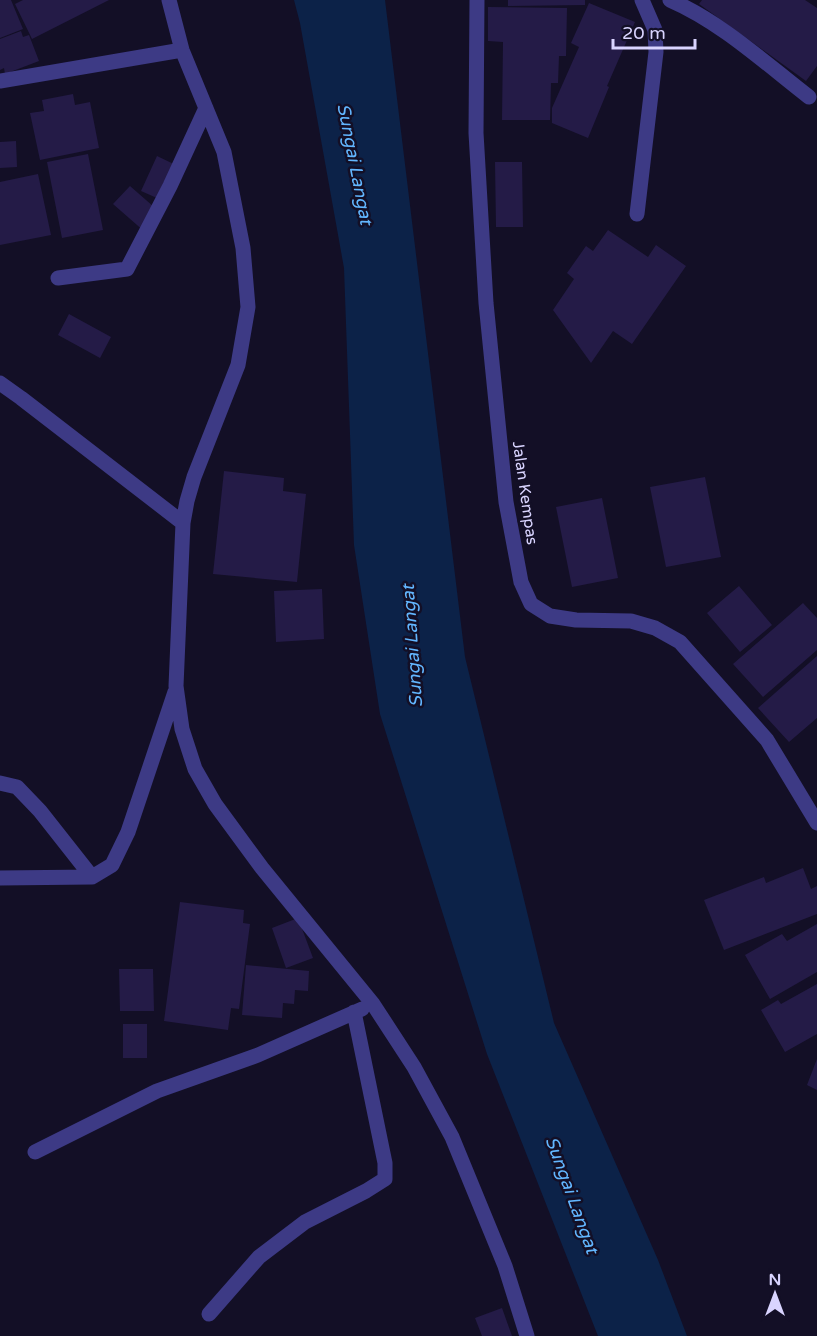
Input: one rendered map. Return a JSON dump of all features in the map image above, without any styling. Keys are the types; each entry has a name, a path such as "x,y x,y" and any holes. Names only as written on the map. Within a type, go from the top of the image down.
{"street":[{"path":"169,0 182,50 224,152 243,248 248,307 238,365 195,477 183,523 176,686 182,729 195,769 215,804 261,868 373,1004 414,1067 452,1137 505,1266 527,1336"},
{"name":"Jalan Kempas","path":"477,0 476,133 486,303 506,502 521,582 531,603 549,616 576,620 631,621 655,628 680,642 767,740 817,823"},
{"path":"637,214 656,52 655,30 642,0"},
{"path":"670,0 691,9 726,33 809,97"},
{"path":"0,81 182,50"},
{"path":"58,278 127,269 170,186 206,108"},
{"path":"0,383 183,523"},
{"path":"0,878 92,877 112,865 128,832 176,686"},
{"path":"0,783 16,786 40,811 92,877"},
{"path":"35,1152 157,1091 258,1055 373,1004"},
{"path":"209,1314 259,1257 305,1222 385,1179 385,1163 354,1012"}],"water":[{"name":"Sungai Langat","path":"294,0 385,0 465,657 554,1023 658,1260 687,1336 598,1336 487,1054 380,714 354,545 344,268"}],"building":[{"path":"0,0 11,0 23,29 0,38"},
{"path":"23,0 109,0 32,39 15,4"},
{"path":"508,0 585,0 585,5 508,6"},
{"path":"702,0 805,0 817,8 817,66 806,81 699,4"},
{"path":"589,3 635,22 607,86 609,87 588,138 552,123 552,108 579,47 571,43"},
{"path":"488,7 567,8 566,56 559,56 558,83 551,83 550,120 502,120 503,42 488,41"},
{"path":"21,31 23,37 29,35 39,61 5,74 4,68 0,70 0,39"},
{"path":"73,94 75,105 90,102 99,148 40,160 30,113 44,111 42,100"},
{"path":"16,141 17,167 0,168 0,142"},
{"path":"88,154 103,230 62,238 47,162"},
{"path":"157,156 182,168 166,202 141,191"},
{"path":"495,162 522,162 523,227 496,227"},
{"path":"38,174 51,235 0,245 0,182"},
{"path":"130,186 162,214 145,232 113,204"},
{"path":"608,230 648,257 656,245 686,266 632,344 613,331 591,363 553,310 574,279 567,273 586,246 593,251"},
{"path":"69,314 111,337 100,358 58,335"},
{"path":"224,471 284,478 283,491 306,494 297,582 213,574"},
{"path":"705,477 721,557 666,567 650,487"},
{"path":"602,498 618,578 572,587 556,507"},
{"path":"739,586 772,625 740,652 707,613"},
{"path":"322,589 324,639 276,642 274,591"},
{"path":"803,603 817,618 817,650 763,697 733,664"},
{"path":"817,656 817,718 789,742 758,708"},
{"path":"803,868 811,889 817,886 817,914 724,950 704,900 764,877 766,883"},
{"path":"180,902 244,910 243,923 250,924 239,1009 231,1008 228,1030 164,1021"},
{"path":"298,918 313,958 286,968 272,928"},
{"path":"817,924 817,972 770,999 745,955 782,934 787,941"},
{"path":"246,965 309,971 308,991 295,990 294,1004 283,1003 282,1018 242,1015"},
{"path":"119,969 153,969 154,1011 120,1011"},
{"path":"817,984 817,1034 785,1052 761,1010 778,1000 781,1004"},
{"path":"123,1024 147,1024 147,1058 123,1058"},
{"path":"817,1059 817,1090 807,1085"},
{"path":"502,1308 512,1336 482,1336 475,1318"}]}
